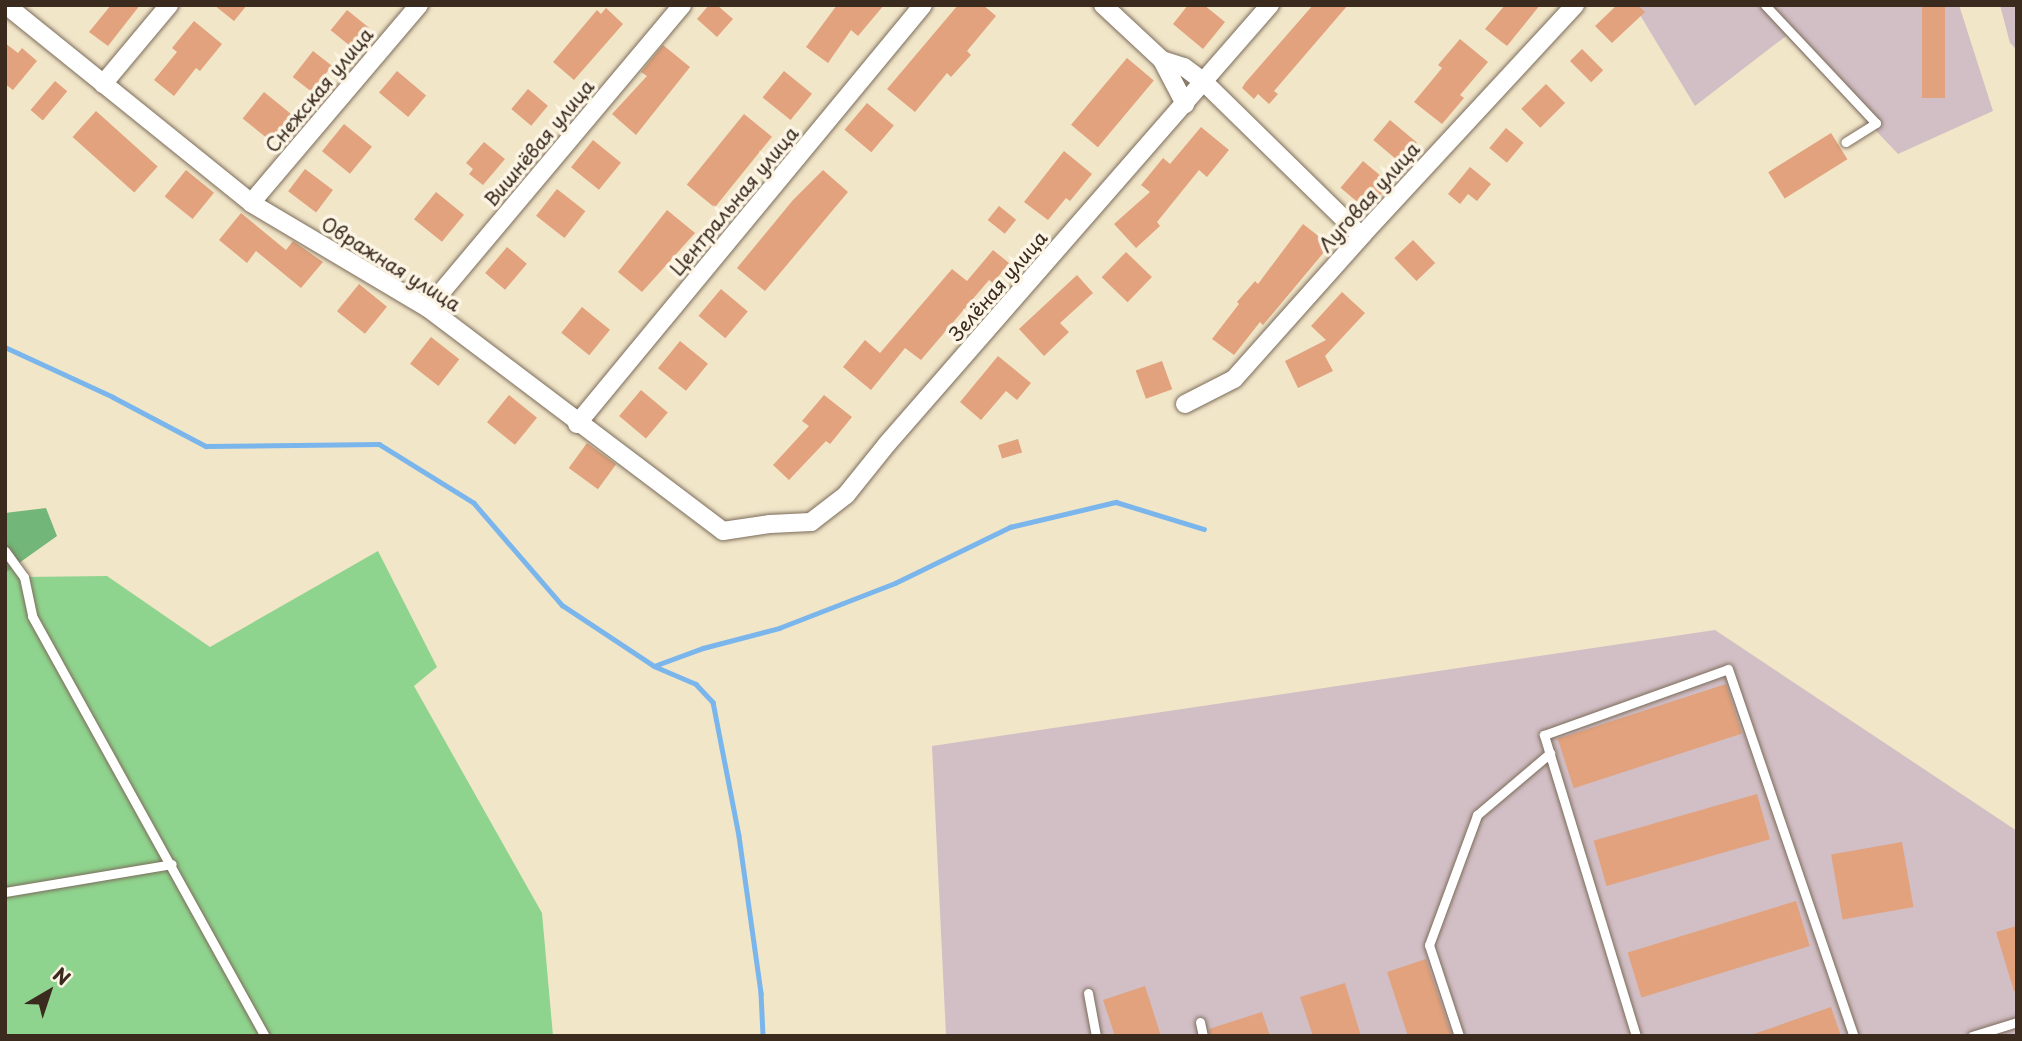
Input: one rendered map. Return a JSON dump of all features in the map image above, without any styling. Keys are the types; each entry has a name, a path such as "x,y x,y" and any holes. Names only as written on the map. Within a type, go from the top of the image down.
{"street":[{"name":"Овражная улица","path":"6,5 251,203 428,308 723,531"},
{"path":"103,85 169,5"},
{"name":"Снежская улица","path":"251,203 419,5"},
{"name":"Вишнёвая улица","path":"428,308 681,5"},
{"name":"Центральная улица","path":"578,424 923,5"},
{"path":"1103,5 1162,60 1185,104"},
{"name":"Зелёная улица","path":"723,531 770,524 811,522 846,495 887,444 1270,5"},
{"name":"Луговая улица","path":"1185,404 1234,379 1361,236 1576,5"},
{"path":"1162,60 1184,67 1204,82 1361,236"}],"lane":[{"path":"1765,5 1876,122 1846,142"},
{"path":"5,551 24,577 32,616 172,864 265,1036"},
{"path":"1636,1036 1544,735 1728,668 1854,1036"},
{"path":"1459,1036 1429,945 1476,815 1550,753"},
{"path":"5,892 172,864"},
{"path":"1088,993 1096,1036"},
{"path":"1200,1022 1203,1036"},
{"path":"1972,1036 2017,1022"}],"shaded area":[{"path":"1634,5 1959,5 1993,111 1898,154 1786,36 1695,106"},
{"path":"2000,5 2017,5 2017,50 2010,43"},
{"path":"1715,630 2017,831 2017,1036 946,1036 932,746"}],"green space":[{"path":"46,508 57,536 5,573 5,513"},
{"path":"378,551 437,667 414,686 542,913 553,1036 5,1036 5,572 15,565 24,577 107,576 210,647"}],"building":[{"path":"111,5 140,5 108,46 89,32"},
{"path":"214,5 247,5 234,21"},
{"path":"709,5 717,5 733,19 717,37 697,19"},
{"path":"837,5 884,5 858,36 851,30 828,63 806,47"},
{"path":"958,5 983,5 996,16 967,51 971,55 951,77 947,73 915,112 887,89"},
{"path":"1188,5 1204,5 1225,22 1203,49 1173,24"},
{"path":"1313,5 1348,5 1274,91 1278,94 1269,104 1258,94 1254,99 1242,88 1245,83"},
{"path":"1505,5 1540,5 1507,46 1485,29"},
{"path":"1617,5 1638,5 1645,12 1612,43 1595,26"},
{"path":"1922,5 1945,5 1945,98 1922,98"},
{"path":"606,8 623,24 574,80 553,62 597,10 601,14"},
{"path":"347,10 369,28 352,48 331,30"},
{"path":"194,21 222,44 200,71 196,68 174,96 154,80 177,52 172,48"},
{"path":"1460,39 1488,62 1460,95 1464,98 1442,124 1414,102 1442,68 1438,65"},
{"path":"5,43 18,53 22,48 37,61 13,90 5,84"},
{"path":"663,45 690,67 636,135 612,114 647,76 641,72"},
{"path":"1582,49 1603,70 1591,82 1570,61"},
{"path":"313,51 332,66 312,92 293,77"},
{"path":"1127,58 1154,80 1098,147 1071,125"},
{"path":"397,71 426,95 408,117 379,92"},
{"path":"784,71 812,94 791,120 763,97"},
{"path":"55,81 67,91 43,120 31,110"},
{"path":"1546,84 1565,103 1540,128 1521,109"},
{"path":"528,89 548,106 531,126 511,109"},
{"path":"264,92 292,115 271,141 243,118"},
{"path":"867,103 894,125 871,152 845,130"},
{"path":"96,111 158,167 134,193 73,137"},
{"path":"744,114 772,137 715,207 687,185"},
{"path":"1390,120 1417,142 1400,162 1373,140"},
{"path":"344,124 372,147 350,174 322,151"},
{"path":"1201,127 1229,150 1207,177 1199,170 1157,222 1160,226 1136,248 1114,224 1150,192 1141,185 1163,158 1170,164"},
{"path":"1506,128 1524,143 1507,163 1489,148"},
{"path":"1831,133 1847,159 1785,199 1768,172"},
{"path":"593,140 621,163 599,190 571,167"},
{"path":"484,142 505,159 483,185 469,174 473,169 466,163"},
{"path":"1064,151 1092,174 1070,201 1066,198 1048,220 1024,202"},
{"path":"1363,161 1390,183 1367,210 1341,188"},
{"path":"1470,167 1491,184 1477,201 1468,194 1460,204 1448,194"},
{"path":"305,169 333,190 316,212 288,191"},
{"path":"186,170 214,193 193,219 165,196"},
{"path":"823,170 848,192 765,291 737,268 793,200"},
{"path":"557,189 585,211 564,238 536,216"},
{"path":"436,192 464,215 442,242 414,219"},
{"path":"999,206 1016,220 1005,234 988,220"},
{"path":"667,210 695,233 642,292 618,272"},
{"path":"241,213 286,250 293,241 323,262 301,288 256,251 247,263 219,240"},
{"path":"1303,224 1330,245 1263,325 1260,322 1234,355 1212,339 1239,304 1237,302 1255,281 1258,284"},
{"path":"1413,240 1435,263 1417,281 1394,258"},
{"path":"507,247 527,264 505,290 485,273"},
{"path":"993,250 1009,263 993,283 989,280 921,360 905,348 871,390 843,367 865,340 880,353 952,269 967,281"},
{"path":"1126,252 1152,277 1128,302 1102,277"},
{"path":"1077,275 1093,293 1060,323 1069,332 1044,356 1019,329"},
{"path":"359,284 387,307 365,334 337,311"},
{"path":"721,289 748,311 725,338 699,316"},
{"path":"1342,292 1365,313 1325,356 1333,371 1298,388 1285,361 1326,340 1311,326"},
{"path":"582,307 610,330 589,355 561,333"},
{"path":"431,337 459,359 438,386 410,364"},
{"path":"680,341 708,364 686,391 658,368"},
{"path":"998,356 1031,383 1017,400 1006,391 981,420 960,402"},
{"path":"1162,361 1172,389 1146,399 1136,371"},
{"path":"641,390 668,412 646,439 619,416"},
{"path":"509,395 537,418 515,445 487,422"},
{"path":"824,395 852,417 830,444 826,441 789,480 773,465 809,426 802,421"},
{"path":"1018,439 1022,452 1002,459 998,445"},
{"path":"587,443 616,464 598,489 569,468"},
{"path":"1726,684 1742,733 1574,788 1558,739"},
{"path":"1757,794 1770,839 1607,886 1594,841"},
{"path":"1902,842 1913,907 1843,919 1831,855"},
{"path":"1796,901 1810,946 1641,997 1628,952"},
{"path":"2017,926 2017,991 2014,991 1996,932"},
{"path":"1426,959 1452,1036 1408,1036 1387,972"},
{"path":"1345,983 1361,1036 1313,1036 1300,997"},
{"path":"1145,986 1161,1036 1115,1036 1103,1000"},
{"path":"1831,1007 1841,1036 1754,1034"},
{"path":"1262,1012 1270,1036 1210,1036 1209,1029"}],"waterway":[{"path":"5,347 113,397 206,446 379,444 474,503 562,605 654,666 696,684 713,702 739,836 761,993 763,1036"},
{"path":"654,666 703,648 779,628 895,583 1010,527 1116,502 1204,529"}]}
